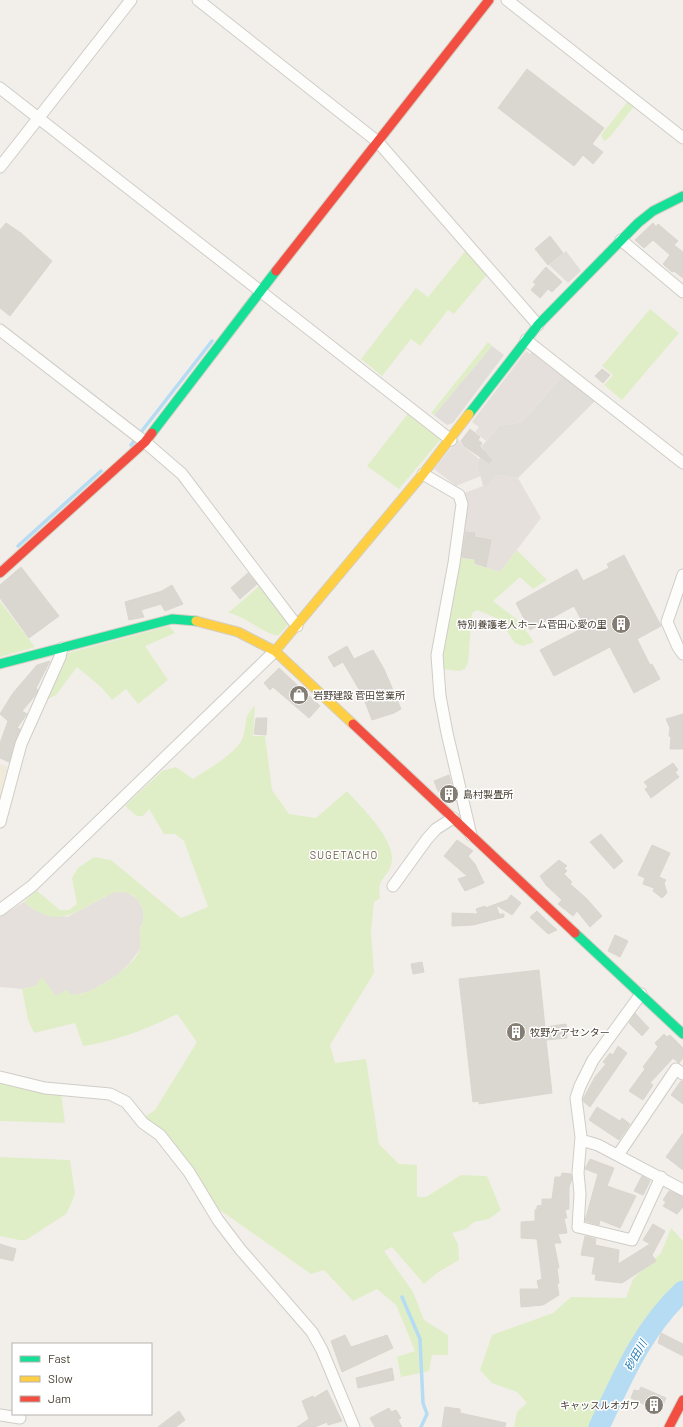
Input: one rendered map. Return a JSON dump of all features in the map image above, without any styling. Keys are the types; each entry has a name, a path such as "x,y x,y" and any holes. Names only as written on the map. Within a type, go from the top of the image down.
{"street":[{"path":"0,167 131,0"},
{"path":"198,0 378,142 538,325"},
{"path":"0,573 145,442 261,290 489,0"},
{"path":"507,0 683,138"},
{"path":"0,88 261,290 451,440"},
{"path":"0,910 32,886 275,651 297,626 326,587 451,440 538,325 621,240 653,211 683,196"},
{"path":"621,240 683,292"},
{"path":"0,330 145,442 182,474 297,626"},
{"path":"526,340 683,462"},
{"path":"423,474 459,495 462,504 454,563 437,654 440,696 447,733 471,835"},
{"path":"683,575 667,622 678,647 683,654"},
{"path":"0,664 172,619 188,619 217,624 248,634 275,651 683,1034"},
{"path":"0,822 21,744 60,657 62,648"},
{"path":"393,886 427,839 436,829 453,818"},
{"path":"641,994 593,1060 580,1086 576,1098 581,1140 578,1173 580,1194 578,1227 632,1240 661,1177"},
{"path":"618,1155 676,1069 683,1074"},
{"path":"0,1077 45,1088 110,1094 126,1102 143,1123 160,1135 189,1172 218,1220 312,1332 322,1350 354,1427"},
{"path":"581,1140 598,1145 683,1190"},
{"path":"669,1427 683,1400"},
{"path":"0,1414 20,1420"}],"shaded area":[{"path":"566,251 581,271 568,283 549,265"},
{"path":"492,346 504,355 453,423 447,425 434,415"},
{"path":"534,349 565,373 522,422 499,426 486,441 475,432 479,427 472,422 526,351 530,354"},
{"path":"565,373 597,399 518,478 496,475 486,487 483,486 477,463 484,450 481,447 499,426 522,422"},
{"path":"458,439 463,446 479,459 477,463 481,476 456,486 434,469"},
{"path":"496,475 518,478 541,518 500,572 474,564 474,560 460,558 466,508 462,494 486,486"},
{"path":"0,764 9,767 0,804"},
{"path":"114,892 126,892 138,899 143,910 144,920 140,928 140,949 129,964 116,976 89,992 72,995 56,996 35,986 22,989 0,987 0,917 24,902 33,909 67,917"}],"green space":[{"path":"629,100 635,105 610,137 604,141 601,135"},
{"path":"468,248 490,271 454,314 448,310 420,346 411,339 382,376 361,359 416,288 428,297"},
{"path":"650,309 679,333 622,400 604,385 613,375 602,366"},
{"path":"488,342 492,346 434,415 431,413"},
{"path":"410,411 438,433 441,439 399,489 367,466"},
{"path":"517,550 547,580 533,589 520,577 493,601 519,621 534,642 523,646 515,643 505,628 494,617 477,610 472,613 468,663 465,669 459,671 443,669 441,649 460,558 475,560 474,564 500,572"},
{"path":"264,582 292,620 279,635 269,633 241,618 228,613"},
{"path":"0,601 35,647 0,657"},
{"path":"169,626 175,633 145,646 168,680 138,704 126,689 112,700 102,688 77,667 56,695 46,700 68,653"},
{"path":"255,706 253,736 265,736 272,790 289,814 316,818 347,791 377,825 389,846 392,856 389,870 380,886 380,898 374,902 371,932 374,973 330,1045 335,1063 366,1059 379,1144 399,1164 417,1165 417,1197 426,1197 461,1175 487,1176 501,1210 489,1219 474,1222 466,1229 452,1233 458,1244 459,1260 437,1273 424,1284 392,1247 384,1251 413,1292 424,1320 448,1335 448,1355 432,1355 429,1371 401,1377 397,1357 415,1351 396,1305 377,1289 353,1301 324,1270 311,1274 217,1208 193,1169 143,1118 155,1110 197,1042 177,1014 132,1034 83,1046 75,1023 34,1033 28,1020 22,989 35,986 42,977 56,996 66,990 73,995 90,991 104,984 133,961 140,948 140,932 143,916 142,907 137,898 122,892 106,896 75,913 56,917 47,915 24,902 36,890 60,910 69,910 77,904 72,878 78,868 94,857 111,860 181,918 208,907 184,841 175,834 164,834 149,809 143,816 137,816 125,806 162,771 176,767 193,779 228,755 240,743 243,737 248,714"},
{"path":"0,1083 27,1089 61,1093 65,1123 0,1121"},
{"path":"0,1157 70,1160 75,1193 66,1214 26,1240 0,1236"},
{"path":"671,1228 683,1241 683,1288 666,1301 628,1359 597,1427 514,1427 517,1412 527,1403 517,1392 492,1383 480,1370 492,1335 553,1313 571,1297 626,1298 633,1279 661,1253"}],"building":[{"path":"527,69 604,128 592,144 603,152 593,164 583,155 574,166 498,108"},
{"path":"6,223 21,233 52,261 10,316 0,308 0,230"},
{"path":"653,223 656,227 658,224 678,241 674,245 683,252 683,278 674,271 672,272 663,264 670,255 653,240 644,248 635,240"},
{"path":"550,236 563,253 548,265 535,249"},
{"path":"546,267 562,282 552,292 548,289 540,298 531,290 536,284 533,282"},
{"path":"602,369 610,375 603,383 595,376"},
{"path":"470,429 480,437 478,440 482,443 480,447 492,460 489,463 464,446 461,441"},
{"path":"466,532 475,533 474,537 491,540 486,567 475,563 475,559 462,557"},
{"name":"特別養護老人ホーム菅田心愛の里","path":"624,555 661,626 637,639 650,665 652,664 660,679 634,693 610,647 554,676 540,650 579,630 578,628 584,625 574,606 530,630 516,603 577,569 583,581 609,568 607,564"},
{"path":"21,567 59,616 29,638 0,598 0,585"},
{"path":"248,573 257,584 240,599 231,588"},
{"path":"172,585 183,604 165,611 161,604 141,610 144,617 129,620 125,602 162,591"},
{"path":"347,646 354,659 373,650 384,669 401,709 394,713 372,720 363,696 343,662 334,667 328,657"},
{"path":"50,661 36,688 38,690 22,711 27,714 17,728 20,729 9,762 0,758 0,743 8,721 0,714 13,693 37,665"},
{"name":"岩野建設 菅田営業所","path":"279,668 320,706 309,718 273,687 270,690 264,683"},
{"path":"683,714 683,749 670,749 670,728 666,719"},
{"path":"256,718 267,718 266,735 254,734"},
{"path":"673,763 678,770 675,772 679,777 651,798 645,789 648,787 644,782"},
{"name":"島村製畳所","path":"449,775 456,801 450,803 442,793 438,791 434,781"},
{"path":"601,834 623,861 614,869 590,842"},
{"path":"457,840 473,851 468,856 475,864 484,883 465,891 458,879 467,876 444,856"},
{"path":"652,845 670,853 659,877 666,880 664,883 667,893 662,898 653,891 654,888 643,884 645,878 638,875"},
{"path":"559,860 567,866 564,868 567,871 564,874 572,882 570,884 586,898 602,916 590,927 577,911 573,916 558,904 562,900 546,885 540,876"},
{"path":"511,895 521,903 512,915 496,905 499,914 504,914 504,917 473,925 452,926 452,913 478,914 476,909 485,906 485,908 507,900"},
{"path":"537,911 557,930 548,934 530,917"},
{"path":"615,935 628,941 620,957 608,951"},
{"path":"422,962 424,972 413,974 411,964"},
{"name":"牧野ケアセンター","path":"539,970 545,1027 566,1024 567,1038 546,1040 552,1093 479,1104 479,1101 473,1102 459,979"},
{"path":"635,1013 649,1028 642,1036 629,1023"},
{"path":"664,1034 667,1037 670,1035 683,1048 683,1058 679,1063 673,1058 650,1083 653,1085 643,1100 629,1091 645,1069 643,1067 658,1047 655,1043"},
{"path":"618,1046 627,1053 590,1107 584,1102 583,1099 595,1077 606,1064 603,1062 610,1053 613,1055"},
{"path":"681,1081 683,1081 683,1104 671,1095"},
{"path":"597,1107 620,1121 622,1118 630,1124 619,1140 589,1120"},
{"path":"683,1133 683,1170 666,1157"},
{"path":"590,1159 614,1168 607,1186 636,1196 620,1228 600,1220 599,1225 585,1221 598,1174 585,1169"},
{"path":"562,1173 571,1174 572,1179 569,1187 569,1209 565,1210 567,1218 564,1218 567,1233 558,1234 561,1243 554,1243 559,1268 557,1268 559,1283 557,1284 559,1295 543,1305 521,1307 520,1289 539,1289 537,1281 542,1279 537,1239 521,1238 521,1222 535,1221 535,1210 537,1209 537,1206 542,1205 542,1199 552,1199 555,1177 561,1177"},
{"path":"642,1176 650,1181 643,1195 634,1191"},
{"path":"669,1191 683,1197 683,1207 677,1214 663,1206 666,1202 663,1200"},
{"path":"653,1224 665,1231 652,1255 656,1261 622,1283 595,1280 596,1274 592,1274 595,1257 581,1255 585,1236 596,1239 595,1245 619,1250 618,1264 650,1244 643,1240"},
{"path":"0,1244 16,1249 13,1261 0,1258"},
{"path":"661,1333 683,1344 683,1356 658,1343"},
{"path":"345,1335 351,1347 387,1335 393,1348 342,1372 331,1341"},
{"path":"392,1368 394,1380 358,1388 356,1378"},
{"name":"キャッスルオガワ","path":"641,1387 666,1398 660,1412 631,1398 634,1390 639,1391"},
{"path":"327,1390 342,1421 328,1425 327,1422 315,1427 297,1427 309,1419 302,1401 313,1396 314,1398"},
{"path":"445,1407 460,1409 460,1413 506,1423 505,1427 442,1427"},
{"path":"389,1408 391,1412 396,1410 401,1418 398,1420 402,1427 375,1427 370,1418"},
{"path":"179,1411 185,1420 176,1427 158,1427"}],"waterway":[{"path":"131,445 212,341"},
{"path":"18,546 101,471"},
{"name":"砂田川","path":"599,1427 625,1372 645,1337 669,1305 683,1291"},
{"path":"402,1297 420,1339 423,1403 427,1414 421,1427"}],"traffic: fast":[{"path":"469,414 538,325 638,223 653,211 683,196"},
{"path":"152,433 276,271"},
{"path":"0,664 172,619 196,621"},
{"path":"575,933 683,1034"}],"traffic: slow":[{"path":"275,651 423,474 469,414"},
{"path":"196,621 238,632 275,651 353,724"}],"traffic: jam":[{"path":"276,271 489,0"},
{"path":"0,573 145,442 152,433"},
{"path":"353,724 575,933"},
{"path":"669,1427 683,1400"}],"place":[{"name":"特別養護老人ホーム菅田心愛の里","path":"621,624"},
{"name":"岩野建設 菅田営業所","path":"299,695"},
{"name":"島村製畳所","path":"449,794"},
{"name":"牧野ケアセンター","path":"516,1032"},
{"name":"キャッスルオガワ","path":"654,1405"}],"district":[{"name":"SUGETACHO","path":"344,854"}]}
